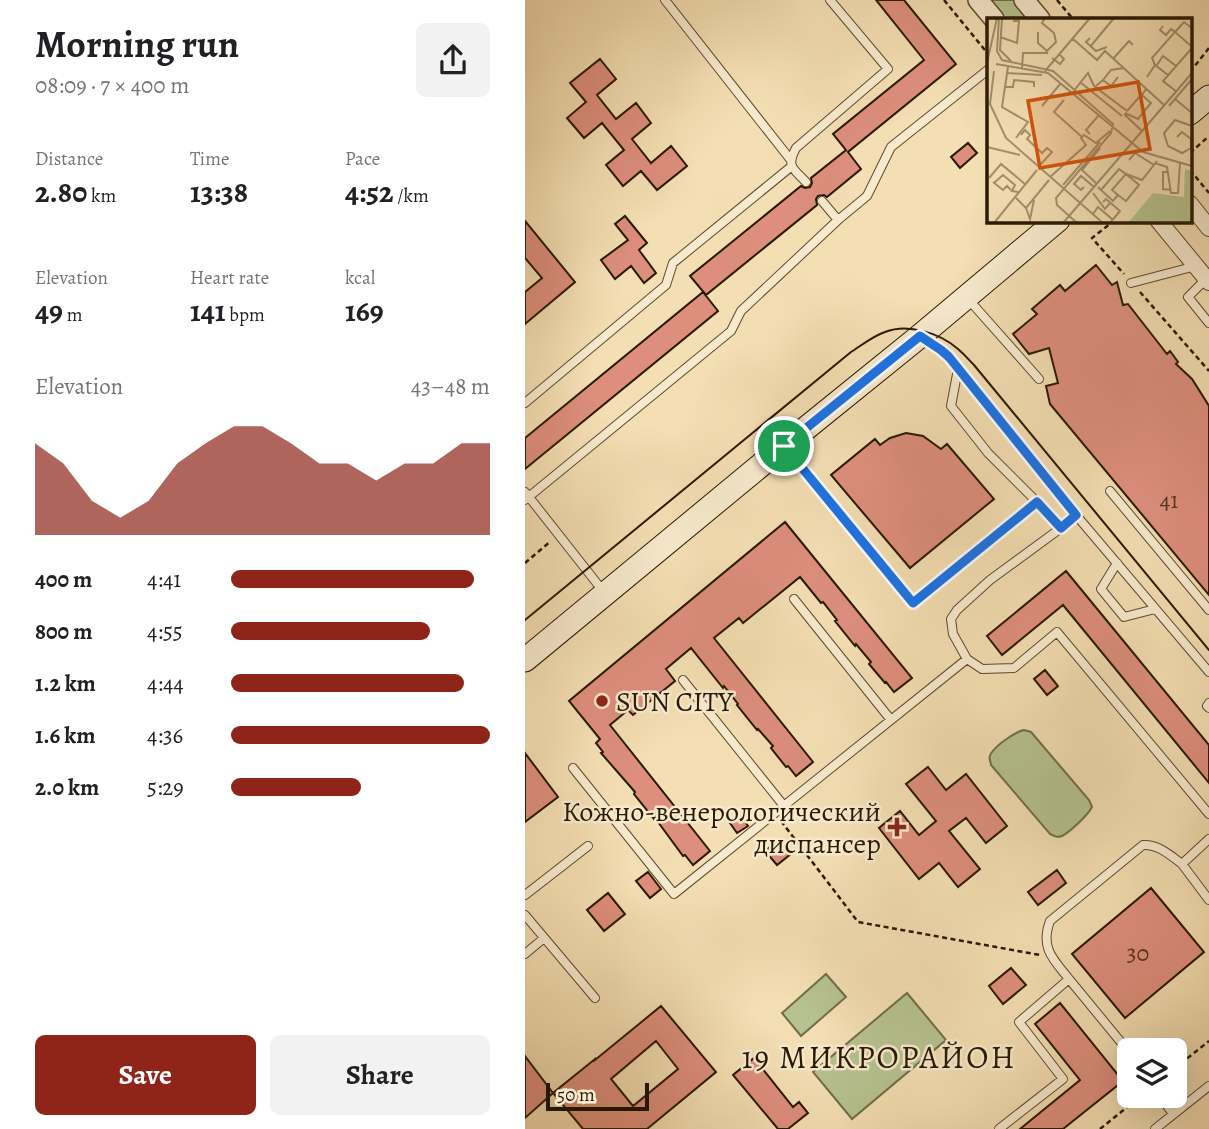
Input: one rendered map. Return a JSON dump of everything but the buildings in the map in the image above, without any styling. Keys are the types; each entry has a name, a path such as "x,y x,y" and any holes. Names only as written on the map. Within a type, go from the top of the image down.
{"main road":[{"path":"1191,112 1209,97"},
{"path":"525,660 967,298 1056,222"}],"street":[{"path":"978,0 993,18"},
{"path":"1024,0 1039,18"},
{"path":"1191,205 1209,228"},
{"path":"1160,222 1204,276"}],"lane":[{"path":"665,0 806,182"},
{"path":"525,403 666,285 673,263 791,162 796,148 888,69 830,0"},
{"path":"605,593 526,496 731,331 741,311 867,196 891,147 987,71"},
{"path":"822,201 838,220"},
{"path":"1131,282 1204,276"},
{"path":"1204,276 1188,297 1209,323"},
{"path":"967,298 1038,379"},
{"path":"920,336 941,350 958,369 1076,515 1209,672"},
{"path":"958,369 951,406 988,453 1061,528"},
{"path":"784,446 913,603 1037,502"},
{"path":"1110,491 1209,610"},
{"path":"1076,515 990,580 957,610 951,619 953,634 967,659 982,669 1014,668 1057,632 1209,814"},
{"path":"1117,563 1101,589 1124,617 1155,608"},
{"path":"794,598 891,720"},
{"path":"573,768 674,894 967,659"},
{"path":"683,680 784,806"},
{"path":"1209,703 1209,708"},
{"path":"1181,863 1209,839"},
{"path":"1117,1038 1051,957 1045,943 1050,921 1143,845 1151,844 1181,863 1209,900"},
{"path":"525,895 588,846"},
{"path":"525,915 595,998"},
{"path":"525,954 544,937"},
{"path":"999,1129 1063,1079 1019,1021 1069,979"},
{"path":"1155,1129 1209,1086"},
{"path":"1169,1108 1173,1114"}],"path":[{"path":"944,0 987,53"},
{"path":"1057,0 1072,18"},
{"path":"1191,70 1209,48"},
{"path":"1191,152 1209,136"},
{"path":"1191,171 1209,193"},
{"path":"1112,222 1092,237 1209,371"},
{"path":"525,563 558,535"},
{"path":"775,813 858,922 1051,957"},
{"path":"1187,1059 1209,1041"},
{"path":"1100,1129 1126,1108"}],"green space":[{"path":"989,0 1017,0 1031,18 1003,18"},
{"path":"1024,730 1031,732 1092,807 1079,823 1062,836 1050,834 991,765 990,757 995,749"},
{"path":"826,974 846,997 801,1036 782,1013"},
{"path":"907,993 946,1040 852,1119 813,1072"}],"tram line":[{"path":"525,620 851,352 872,338 894,329 913,329 933,334 951,343 974,365 1209,650"}],"place":[{"name":"SUN CITY","path":"602,701"},
{"name":"Кожно-венерологический диспансер","path":"897,827"}],"district":[{"name":"19 МИКРОРАЙОН","path":"879,1057"}],"route":[{"path":"920,336 949,357 1076,515 1061,528 1037,502 913,603 784,446 920,336"}]}
